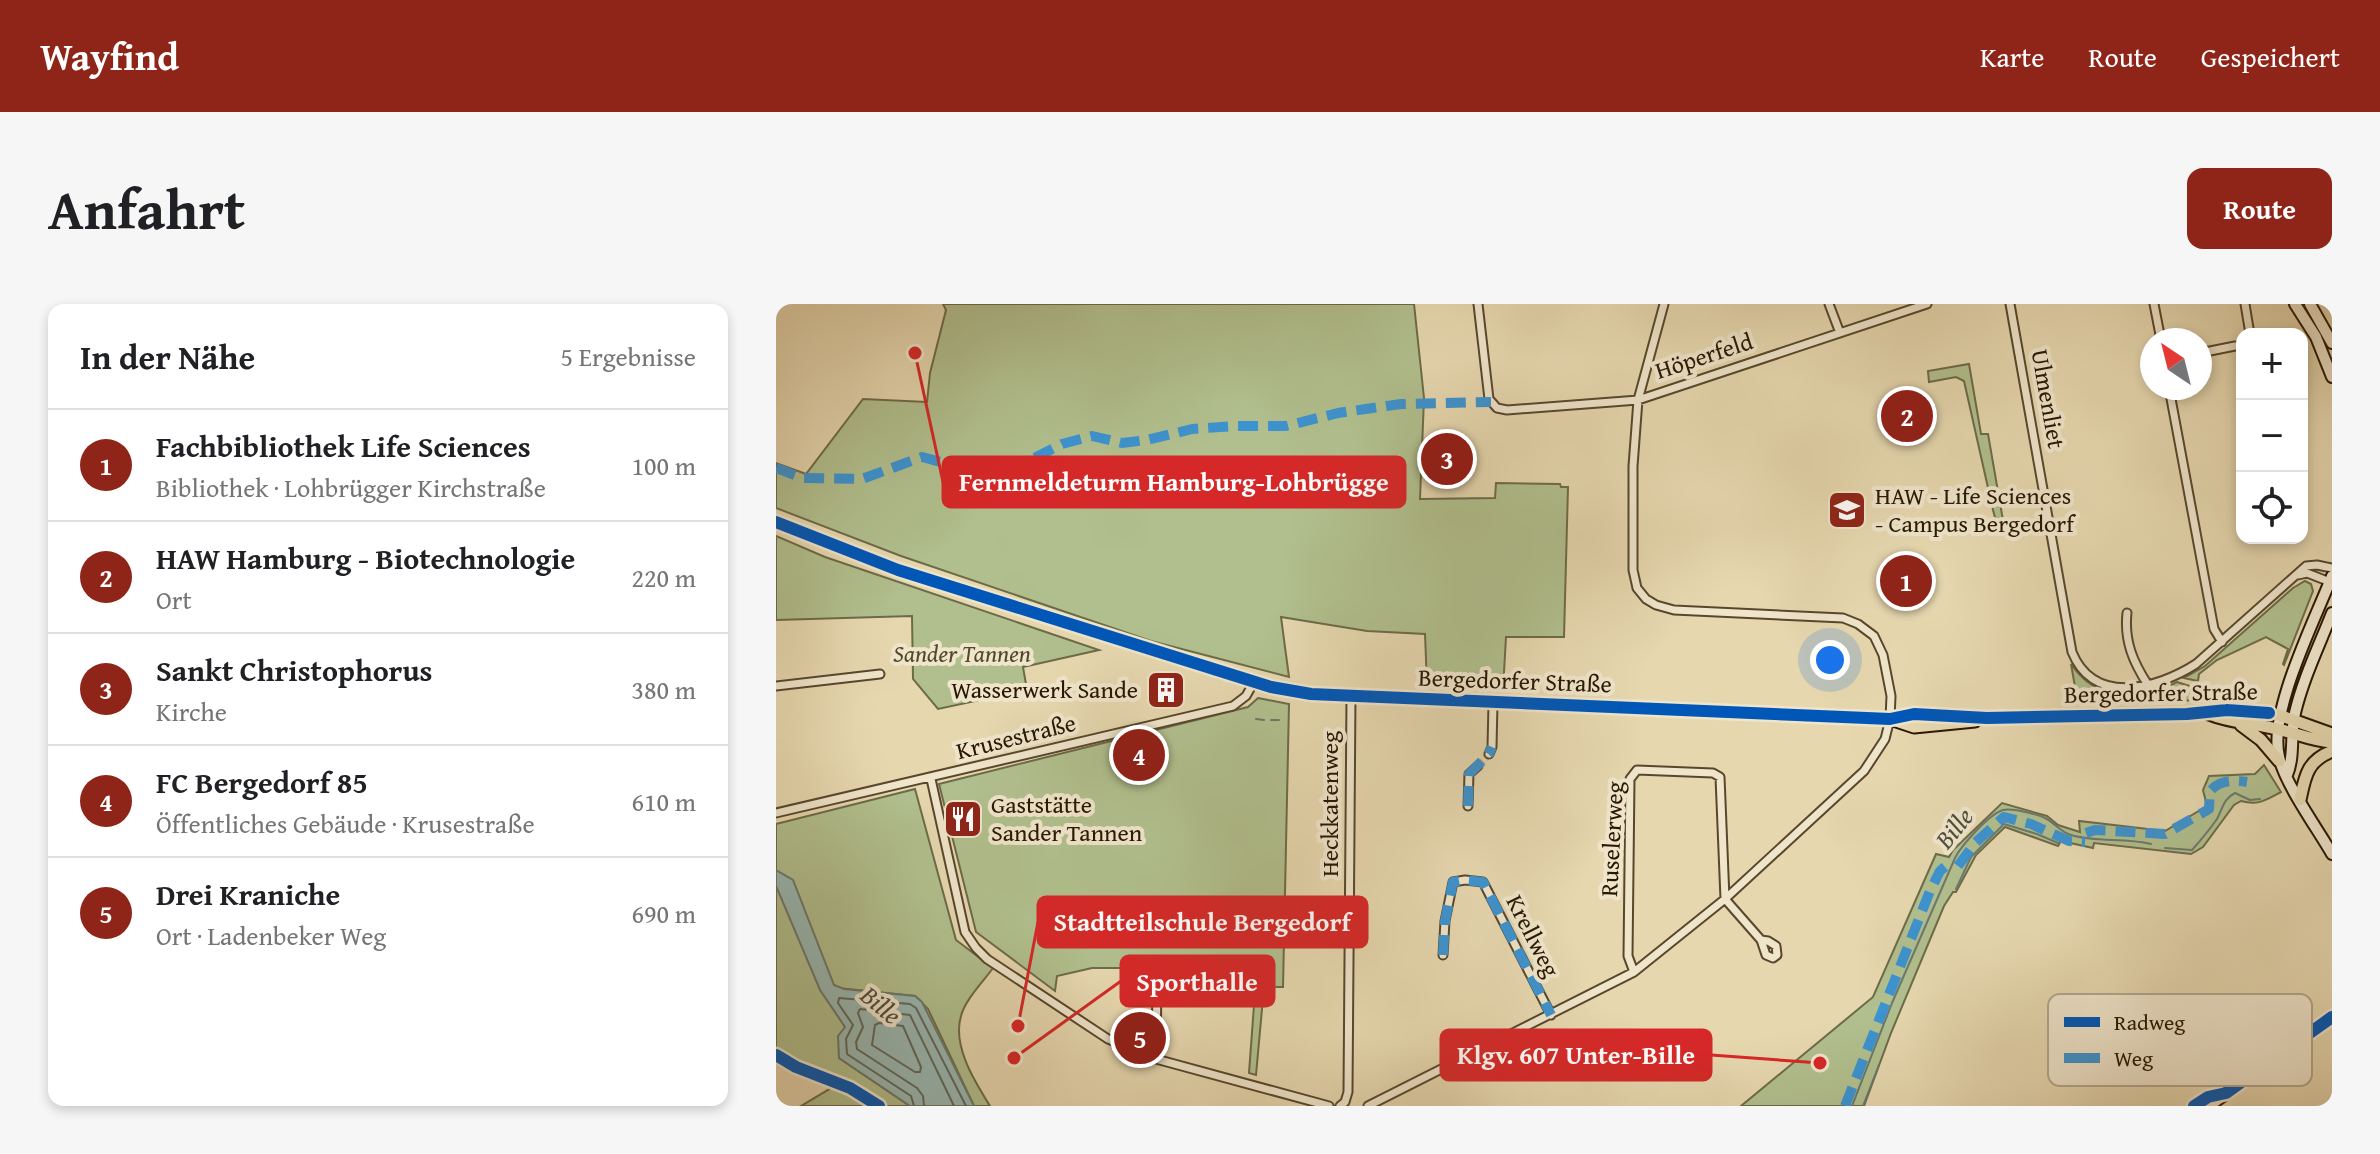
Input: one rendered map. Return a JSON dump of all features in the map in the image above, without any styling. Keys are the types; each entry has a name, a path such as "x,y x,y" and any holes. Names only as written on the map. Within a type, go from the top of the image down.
{"main road":[{"path":"2295,304 2329,360 2332,377"},
{"path":"2310,304 2332,343"},
{"name":"Bergedorfer Straße","path":"776,522 898,570 1254,682 1311,694 1890,719 1914,714 1987,718 2227,710 2294,718 2332,734"},
{"path":"2279,761 2279,715 2331,579"},
{"path":"2287,775 2292,763 2291,734 2302,689 2332,613"},
{"name":"Bergedorfer Straße","path":"2208,713 2316,741 2332,742"},
{"path":"2237,722 2261,740 2279,761 2332,854"},
{"path":"2300,800 2310,765 2332,751"},
{"path":"2312,1031 2332,1017"},
{"path":"2209,1106 2237,1086"}],"street":[{"name":"Höperfeld","path":"1478,304 1491,402 1497,408 1507,410 1638,400 1910,307 1927,304"},
{"path":"1368,1106 1634,972 1725,899 1864,771 1884,742 1890,719 1891,696 1883,655 1874,636 1858,624 1843,618 1674,610 1656,605 1637,588 1633,570 1633,466 1638,400 1664,304"},
{"path":"1829,304 1840,333"},
{"name":"Ulmenliet","path":"2010,304 2072,652 2084,673 2103,685 2118,689 2148,685 2191,667 2310,564 2332,568"},
{"path":"2154,304 2159,328"},
{"path":"2245,304 2249,328"},
{"path":"2212,351 2235,346"},
{"path":"2171,400 2214,629 2222,642"},
{"path":"2296,576 2307,573 2331,579"},
{"path":"2127,613 2125,624 2130,651 2148,685"},
{"path":"776,686 880,674"},
{"name":"Krusestraße","path":"776,813 1233,706 1246,696 1254,682"},
{"name":"Heckkatenweg","path":"1342,1105 1348,1094 1351,696"},
{"path":"1489,754 1492,747 1493,703"},
{"path":"1468,806 1469,774 1478,766"},
{"name":"Ruselerweg","path":"1634,972 1628,956 1630,779 1633,772 1713,773 1720,777 1725,899"},
{"path":"931,779 965,932 987,959 1108,1039 1156,1059 1329,1106"},
{"name":"Krellweg","path":"1443,955 1445,921 1453,882 1483,882 1551,1015"},
{"path":"1725,899 1761,940"},
{"path":"1156,1059 1157,979 1162,970"}],"green space":[{"name":"Sander Tannen","path":"943,304 1414,304 1424,398 1420,499 1495,498 1496,483 1560,484 1561,487 1568,487 1564,637 1506,637 1503,690 1427,685 1425,634 1367,631 1281,617 1289,677 1151,641 901,556 776,508 776,463 806,474 863,399 927,402 930,373 946,310"},
{"path":"1969,364 1981,434 1988,434 2004,526 1997,525 1964,381 1956,377 1929,382 1928,371"},
{"name":"Sander Tannen","path":"776,536 825,557 1099,650 1023,667 1027,690 938,709 913,679 912,616 776,620"},
{"path":"2305,581 2311,584 2313,591 2284,665 2288,649 2266,637 2217,660 2199,674 2198,681 2184,678 2205,666 2293,588"},
{"path":"2071,664 2088,683 2106,691 2151,690 2120,703 2078,704"},
{"path":"2177,682 2196,688 2197,700 2131,703"},
{"path":"1258,698 1289,704 1283,987 1264,987 1256,1075 1249,1073 1256,978 1236,960 1156,958 1148,968 1092,968 1057,976 1055,991 976,932 939,784 1248,707"},
{"path":"2264,765 2281,792 2262,801 2241,801 2234,805 2203,847 2191,854 2094,843 2093,848 2061,841 2058,846 2005,827 1976,855 1956,892 1944,906 1864,1106 1741,1106 1873,997 1936,854 1949,857 2002,803 2047,816 2058,825 2080,832 2079,821 2165,831 2207,806 2203,790 2209,776 2255,774"},
{"path":"915,789 956,940 993,968 966,1004 959,1027 966,1063 990,1106 974,1106 928,1009 915,996 838,988 822,991 845,1027 839,1058 910,1106 885,1106 776,1048 776,824"},
{"path":"833,1087 874,1106 801,1106"}],"water":[{"path":"776,870 793,880 834,985 844,989 915,996 922,1002 974,1106 910,1106 839,1058 838,1036 845,1027 820,990 776,886"}],"waterway":[{"path":"1256,719 1264,720"},
{"path":"1271,720 1279,720"},
{"name":"Bille","path":"2165,848 2192,850 2217,819 2231,795 2235,793 2250,800 2260,799"},
{"name":"Bille","path":"1852,1106 1892,1003 1955,858 1983,824 2003,810 2013,810 2045,818 2071,835 2151,844"},
{"path":"1956,889 1971,857 2004,824 2058,843"},
{"path":"1863,1106 1879,1065"}],"tunnel":[{"path":"1478,766 1489,754"}],"marked path":[{"path":"776,468 802,478 862,479 922,457 986,474 1010,470 1062,444 1092,436 1122,443 1192,429 1286,426 1338,413 1401,404 1491,402"},
{"path":"1468,806 1469,774 1492,747"},
{"path":"2086,833 2095,830 2165,834 2209,809 2210,791 2218,785 2232,781 2247,782"},
{"path":"1958,866 1975,843 2004,817 2031,824 2069,841 2085,842"},
{"path":"1845,1106 1930,891 1946,866"},
{"path":"1443,955 1445,921 1453,882 1483,882 1551,1015"}],"cycle path":[{"path":"776,522 898,570 1271,687 1311,694 1890,719 1914,714 1987,718 2187,714 2227,710 2269,713"},
{"path":"2312,1031 2332,1017"},
{"path":"776,1055 796,1067 850,1088 879,1106"},
{"path":"2194,1106 2236,1086"}],"place":[{"name":"Fernmeldeturm Hamburg-Lohbrügge","path":"915,353"},
{"name":"HAW Hamburg - Biotechnologie","path":"1907,416"},
{"name":"Sankt Christophorus","path":"1447,459"},
{"name":"HAW - Life Sciences - Campus Bergedorf","path":"1847,510"},
{"name":"Fachbibliothek Life Sciences","path":"1906,581"},
{"name":"Wasserwerk Sande","path":"1166,690"},
{"name":"FC Bergedorf 85","path":"1139,755"},
{"name":"Gaststätte Sander Tannen","path":"963,819"},
{"name":"Stadtteilschule Bergedorf","path":"1018,1026"},
{"name":"Drei Kraniche","path":"1140,1038"},
{"name":"Sporthalle","path":"1014,1058"},
{"name":"Klgv. 607 Unter-Bille","path":"1820,1063"}]}
